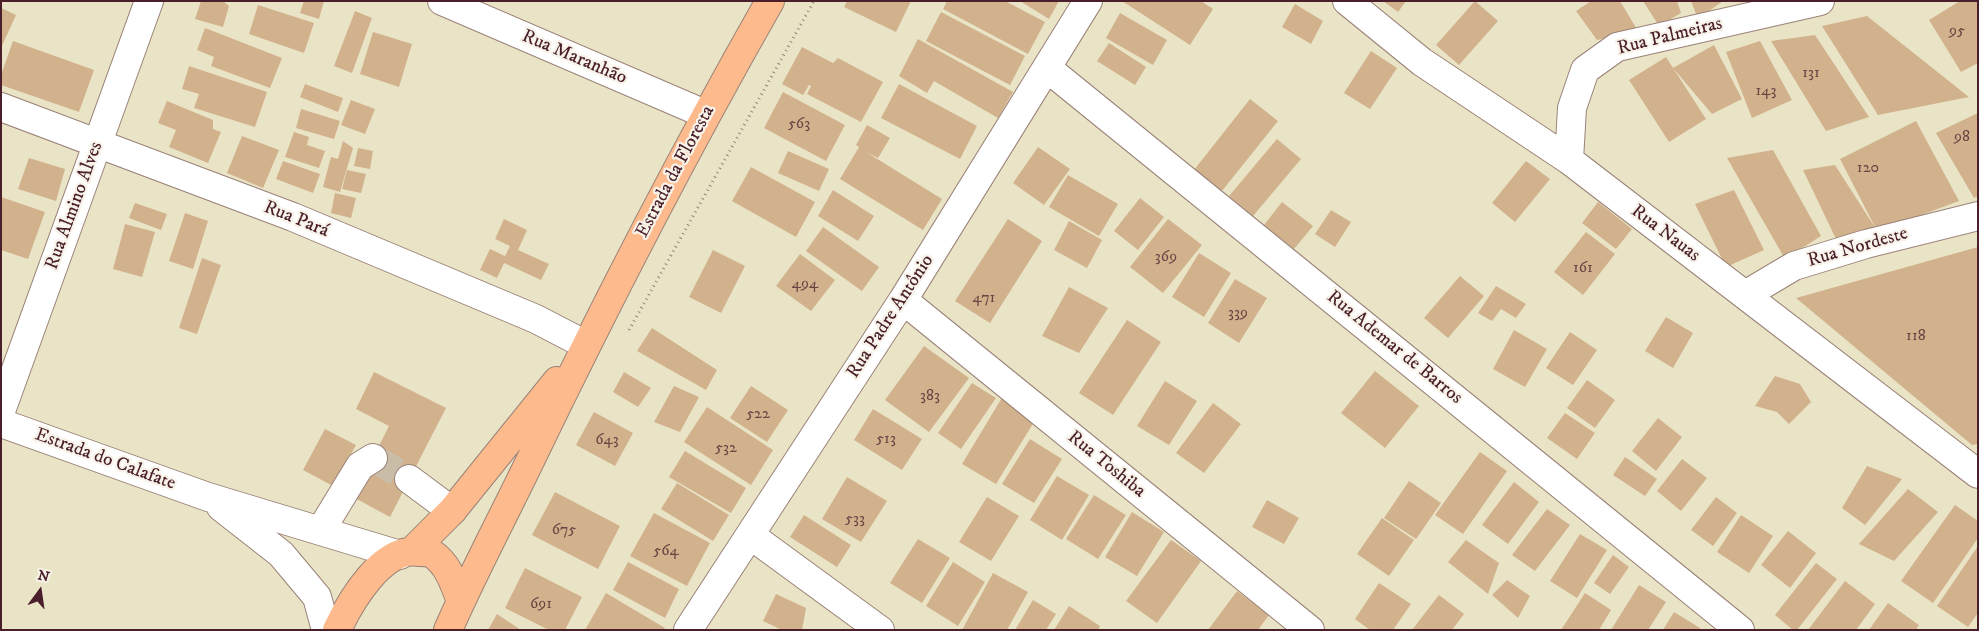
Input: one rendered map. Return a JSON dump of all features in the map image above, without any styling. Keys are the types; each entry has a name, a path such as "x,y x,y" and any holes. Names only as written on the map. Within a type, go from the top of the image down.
{"main road":[{"name":"Estrada da Floresta","path":"448,630 586,345 705,114 770,1"},
{"name":"Estrada da Floresta","path":"338,630 348,606 372,573 406,553 452,511 586,345"},
{"path":"406,553 432,554 449,571 461,601"}],"street":[{"name":"Rua Almino Alves","path":"1,411 149,1"},
{"name":"Rua Maranhão","path":"442,1 705,114"},
{"name":"Rua Padre Antônio","path":"688,630 903,300 1088,1"},
{"name":"Rua Nauas","path":"1347,1 1422,62 1569,160 1976,472"},
{"name":"Rua Palmeiras","path":"1569,160 1572,108 1585,70 1617,46 1820,1"},
{"name":"Rua Ademar de Barros","path":"1046,68 1740,630"},
{"name":"Rua Pará","path":"1,107 97,145 292,217 536,319 586,345"},
{"name":"Rua Nordeste","path":"1745,295 1794,266 1866,244 1978,216"},
{"name":"Rua Toshiba","path":"903,300 1310,630"},
{"name":"Estrada do Calafate","path":"1,423 208,497 406,553"},
{"path":"321,530 360,466 372,458"},
{"path":"410,478 452,511"},
{"name":"Estrada do Calafate","path":"208,497 281,554 317,597 326,630"},
{"path":"750,535 880,630"}],"path":[{"path":"628,332 814,1"}],"building":[{"path":"201,1 223,1 229,6 223,27 195,19"},
{"path":"304,1 324,1 319,19 300,13"},
{"path":"847,1 911,1 896,32 844,7"},
{"path":"947,1 1005,1 1045,22 1028,54 943,9"},
{"path":"1020,1 1059,1 1049,19"},
{"path":"1122,1 1201,1 1213,9 1190,45"},
{"path":"1383,1 1406,1 1398,12"},
{"path":"1475,1 1498,21 1459,65 1436,45"},
{"path":"1591,1 1620,1 1638,31 1597,40 1576,11"},
{"path":"1643,1 1677,1 1681,13 1659,26"},
{"path":"1691,1 1723,1 1698,19"},
{"path":"1960,1 1978,1 1978,63 1961,72 1929,20"},
{"path":"1295,4 1323,21 1311,44 1282,27"},
{"path":"258,5 314,23 304,53 249,34"},
{"path":"1,8 16,15 1,48"},
{"path":"355,11 372,18 352,73 334,66"},
{"path":"941,12 1025,56 1010,85 926,41"},
{"path":"1120,13 1167,40 1153,65 1106,38"},
{"path":"1867,16 1969,97 1878,115 1822,26"},
{"path":"205,28 282,58 270,88 211,66 214,57 197,50"},
{"path":"373,32 412,44 399,87 360,74"},
{"path":"1815,35 1869,117 1826,131 1771,41"},
{"path":"918,39 1013,92 998,118 934,81 927,93 899,76"},
{"path":"13,41 94,70 79,112 1,85 1,75"},
{"path":"1760,41 1792,100 1752,118 1726,52"},
{"path":"1109,43 1146,67 1135,85 1097,61"},
{"path":"1714,45 1742,99 1712,114 1673,68"},
{"path":"802,47 833,63 838,58 883,82 861,122 807,94 811,86 809,85 803,95 782,84"},
{"path":"1371,51 1397,68 1370,109 1344,93"},
{"path":"1666,57 1706,119 1669,142 1629,80"},
{"path":"189,66 267,92 255,127 194,108 199,94 182,89"},
{"path":"305,84 343,98 338,112 300,97"},
{"path":"899,84 977,126 960,159 881,118"},
{"path":"783,92 845,125 826,161 764,128"},
{"path":"1250,99 1278,121 1222,191 1194,170"},
{"path":"351,100 375,109 365,134 341,125"},
{"path":"167,101 213,120 213,129 221,132 208,163 169,147 176,130 158,123"},
{"path":"301,109 340,121 334,139 296,128"},
{"path":"1978,113 1978,196 1974,198 1936,133"},
{"path":"1916,121 1959,201 1878,231 1836,239 1803,170 1835,165 1876,229 1840,159"},
{"path":"867,125 890,138 878,158 866,152 942,199 923,230 840,179 859,147 856,145"},
{"path":"294,132 309,137 307,145 325,151 319,168 285,157"},
{"path":"242,136 279,150 263,188 227,173"},
{"path":"1277,139 1301,159 1253,216 1229,196"},
{"path":"343,141 353,148 340,192 323,187 331,157 338,159"},
{"path":"1038,147 1070,169 1044,205 1013,183"},
{"path":"358,148 373,151 370,169 354,166"},
{"path":"1773,150 1821,236 1785,259 1727,158"},
{"path":"788,151 829,169 819,191 778,173"},
{"path":"29,158 65,169 56,201 18,189"},
{"path":"283,161 320,174 313,193 276,179"},
{"path":"1526,161 1550,179 1515,222 1492,203"},
{"path":"751,167 815,202 796,237 732,201"},
{"path":"347,170 366,174 361,193 342,189"},
{"path":"1068,175 1118,204 1099,236 1049,207"},
{"path":"833,190 874,216 858,241 818,216"},
{"path":"1734,190 1764,250 1726,267 1695,204"},
{"path":"335,193 356,198 351,218 331,213"},
{"path":"1,197 45,212 28,259 1,250"},
{"path":"1140,198 1164,217 1138,250 1114,231"},
{"path":"1282,202 1313,226 1294,249 1264,225"},
{"path":"1598,202 1632,229 1616,249 1582,223"},
{"path":"135,203 167,214 161,230 129,218"},
{"path":"1331,210 1351,222 1335,247 1315,234"},
{"path":"185,213 208,221 193,269 169,261"},
{"path":"504,219 527,230 518,250 549,264 541,280 504,263 497,278 480,270 490,249 505,256 510,246 495,239"},
{"path":"1008,219 1042,241 990,323 955,301"},
{"path":"1168,219 1202,245 1163,293 1130,267"},
{"path":"1069,221 1102,240 1087,268 1054,250"},
{"path":"125,224 155,232 142,277 113,269"},
{"path":"823,227 879,267 862,291 806,251"},
{"path":"1586,232 1615,254 1583,295 1554,272"},
{"path":"1978,247 1978,444 1972,445 1796,298"},
{"path":"713,250 745,266 721,313 689,297"},
{"path":"1199,253 1231,273 1204,317 1172,297"},
{"path":"800,254 835,280 811,311 776,286"},
{"path":"202,258 221,265 197,334 179,328"},
{"path":"1460,276 1484,296 1448,338 1424,318"},
{"path":"1235,279 1267,298 1239,343 1208,323"},
{"path":"1496,286 1526,304 1516,318 1501,309 1492,321 1478,313"},
{"path":"1069,287 1108,308 1079,353 1042,336"},
{"path":"1666,317 1693,333 1673,368 1645,351"},
{"path":"1127,320 1161,342 1113,415 1079,393"},
{"path":"652,328 717,370 706,390 637,351"},
{"path":"1514,330 1547,349 1525,387 1493,369"},
{"path":"1570,332 1597,350 1573,385 1546,368"},
{"path":"924,346 969,378 929,432 885,400"},
{"path":"1375,371 1419,406 1385,448 1341,413"},
{"path":"374,372 446,408 390,517 353,497 389,426 356,409"},
{"path":"624,372 651,388 638,407 613,392"},
{"path":"1775,376 1800,384 1811,402 1789,424 1777,412 1755,406"},
{"path":"1587,380 1615,400 1595,428 1567,408"},
{"path":"1165,381 1197,401 1169,445 1137,426"},
{"path":"972,383 996,398 961,449 938,433"},
{"path":"674,386 699,397 680,432 654,422"},
{"path":"751,386 788,410 767,442 730,418"},
{"path":"1003,396 1037,417 996,484 962,464"},
{"path":"1213,403 1241,424 1204,473 1176,453"},
{"path":"707,407 773,450 751,485 684,442"},
{"path":"873,409 922,439 902,470 854,440"},
{"path":"594,412 633,433 615,466 576,445"},
{"path":"1565,413 1595,433 1577,459 1547,438"},
{"path":"1658,418 1682,437 1656,471 1632,451"},
{"path":"325,429 356,445 333,486 303,470"},
{"path":"1030,439 1062,459 1034,503 1002,484"},
{"path":"685,451 746,488 731,513 669,477"},
{"path":"1480,452 1507,471 1463,534 1435,515"},
{"path":"1625,457 1657,479 1645,496 1613,475"},
{"path":"1682,459 1707,478 1681,511 1657,491"},
{"path":"1867,466 1902,479 1865,525 1842,508"},
{"path":"1057,476 1089,495 1062,540 1030,520"},
{"path":"847,477 887,501 861,542 822,519"},
{"path":"1409,481 1441,503 1416,539 1384,518"},
{"path":"1514,482 1539,502 1508,544 1482,525"},
{"path":"677,483 729,515 713,541 661,509"},
{"path":"1908,489 1938,512 1894,561 1859,544"},
{"path":"555,492 620,526 598,569 532,535"},
{"path":"1094,495 1126,515 1098,559 1066,539"},
{"path":"987,497 1019,516 991,561 959,542"},
{"path":"1716,497 1737,513 1713,546 1691,530"},
{"path":"1267,500 1299,518 1284,544 1252,527"},
{"path":"1955,505 1978,521 1978,538 1933,603 1901,581"},
{"path":"1547,509 1570,525 1535,571 1512,555"},
{"path":"1132,512 1164,532 1137,576 1105,557"},
{"path":"654,513 710,543 687,586 630,556"},
{"path":"804,515 851,545 837,567 790,537"},
{"path":"1741,515 1773,536 1749,573 1717,552"},
{"path":"1382,518 1414,540 1389,576 1357,554"},
{"path":"1788,531 1816,553 1790,588 1761,565"},
{"path":"1580,534 1607,550 1577,598 1550,581"},
{"path":"918,539 950,558 922,603 890,583"},
{"path":"1171,540 1201,561 1157,623 1126,601"},
{"path":"1466,540 1499,563 1488,594 1448,562"},
{"path":"1978,546 1978,613 1968,627 1937,606"},
{"path":"1613,555 1629,567 1610,594 1594,583"},
{"path":"628,562 679,589 665,618 613,590"},
{"path":"953,562 985,582 958,626 926,606"},
{"path":"1816,563 1837,579 1797,630 1793,630 1775,615"},
{"path":"525,568 582,597 565,630 549,630 505,608"},
{"path":"993,573 1028,592 1007,630 962,630"},
{"path":"1507,580 1530,596 1518,618 1492,595"},
{"path":"1845,581 1875,604 1856,630 1808,630"},
{"path":"1379,583 1411,604 1393,630 1370,630 1355,619"},
{"path":"1639,585 1666,602 1648,630 1611,630"},
{"path":"1237,591 1269,615 1258,630 1208,630"},
{"path":"606,593 665,628 663,630 585,630"},
{"path":"1585,593 1611,610 1599,630 1561,630"},
{"path":"776,594 806,608 802,630 782,630 763,621"},
{"path":"1439,595 1464,614 1452,630 1412,630"},
{"path":"1033,600 1056,614 1046,630 1015,630"},
{"path":"1888,603 1919,625 1916,630 1869,630"},
{"path":"1069,606 1100,626 1098,630 1054,630"},
{"path":"1674,612 1700,628 1700,630 1663,630"},
{"path":"497,614 521,630 488,630"}],"tunnel":[{"path":"373,458 409,479"}]}
